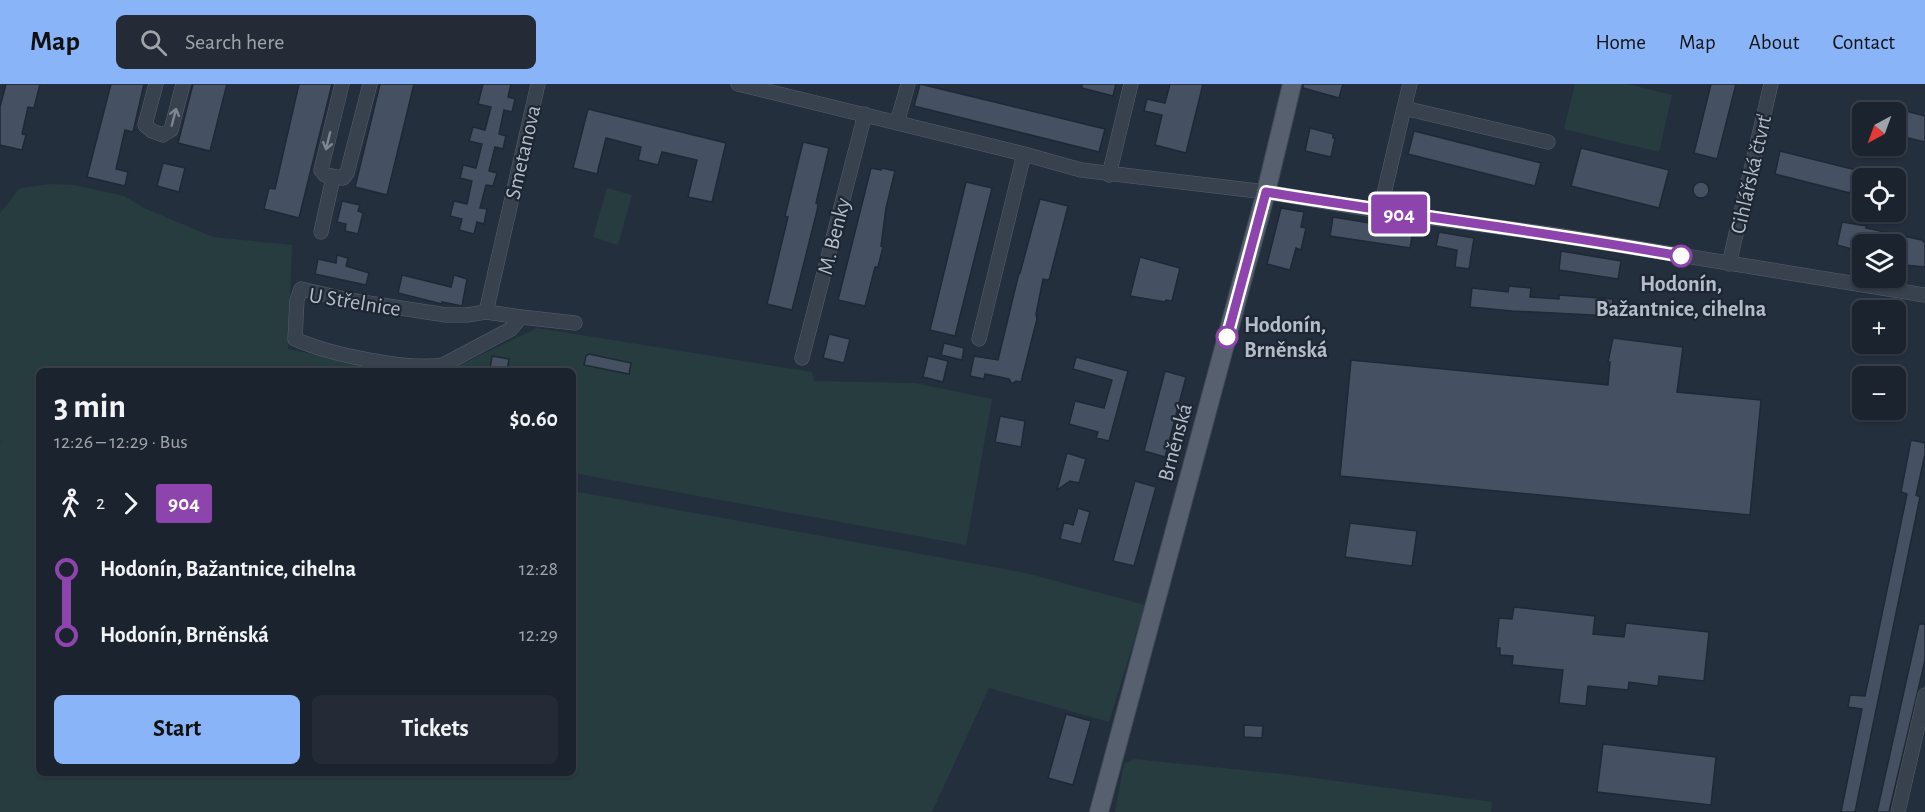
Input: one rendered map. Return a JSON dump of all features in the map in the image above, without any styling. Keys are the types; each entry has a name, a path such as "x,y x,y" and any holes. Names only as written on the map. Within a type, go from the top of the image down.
{"main road":[{"name":"Brněnská","path":"1099,812 1266,192 1292,84"}],"street":[{"path":"156,84 145,125 152,131 163,135 171,130 183,84"},
{"path":"342,84 321,170 325,175 333,178 343,178 347,173 370,84"},
{"name":"Smetanova","path":"486,312 538,84"},
{"path":"738,84 1109,175 1266,192 1380,211 1551,234 1925,295"},
{"path":"897,123 908,84"},
{"path":"1109,175 1131,84"},
{"path":"1380,211 1410,84"},
{"name":"Cihlářská čtvrť","path":"1729,264 1771,84"},
{"path":"1404,108 1548,142"},
{"name":"M. Benky","path":"802,358 865,114"},
{"path":"979,339 1024,154"},
{"path":"321,232 333,178"},
{"name":"U Střelnice","path":"521,317 511,329 442,365 432,367 334,353 295,339 297,300 301,289 349,300 446,315 486,312 575,323"},
{"path":"1898,812 1925,694"}],"green space":[{"path":"1575,84 1627,84 1672,95 1659,152 1564,129"},
{"path":"52,184 74,185 124,196 144,208 213,237 292,245 288,349 381,368 36,368 36,776 576,776 576,492 1026,573 1145,605 1109,722 989,688 932,812 0,812 0,443 3,441 0,442 0,213 20,188"},
{"path":"607,188 632,195 618,245 593,237"},
{"path":"537,328 812,372 814,381 915,383 992,399 966,545 576,474 576,368 459,368 458,366"},
{"path":"1134,759 1292,775 1492,802 1491,812 1115,812 1124,764"}],"building":[{"path":"6,84 40,84 34,108 28,107 22,134 26,135 22,150 0,145 0,107"},
{"path":"111,84 144,84 133,132 125,130 116,169 128,172 125,186 87,177"},
{"path":"193,84 227,84 210,151 178,143"},
{"path":"299,84 332,84 299,218 264,209 269,188 275,189"},
{"path":"380,84 414,84 387,195 355,187"},
{"path":"483,84 511,84 508,97 515,99 512,112 504,110 499,134 506,136 503,149 495,147 489,171 497,173 493,186 486,185 480,208 487,209 484,224 477,222 474,234 459,230 462,219 450,216 454,201 467,204 472,181 460,178 463,165 476,168 482,144 469,141 473,127 485,130 491,107 478,104"},
{"path":"920,84 1105,129 1099,152 914,106"},
{"path":"1082,84 1116,84 1113,96 1082,88"},
{"path":"1170,84 1203,84 1186,153 1155,145 1162,115 1144,111 1147,99 1165,103"},
{"path":"1303,84 1343,84 1339,98 1303,88"},
{"path":"1711,84 1736,84 1717,159 1694,153"},
{"path":"588,109 726,143 712,202 688,197 697,160 662,152 658,165 638,160 641,147 606,138 597,174 573,168"},
{"path":"1906,111 1925,116 1925,142 1906,137"},
{"path":"1310,128 1333,134 1335,138 1331,157 1305,151"},
{"path":"1414,131 1541,163 1535,186 1408,154"},
{"path":"803,142 829,148 816,203 818,204 817,211 792,310 767,304"},
{"path":"1581,148 1669,170 1659,208 1571,186"},
{"path":"1780,151 1852,169 1852,185 1850,193 1775,174"},
{"path":"163,163 185,168 179,192 157,186"},
{"path":"871,168 895,171 886,208 881,246 883,247 878,267 875,267 865,306 838,300"},
{"path":"966,182 992,188 955,336 930,330"},
{"path":"1701,182 1709,190 1701,198 1693,190"},
{"path":"1040,199 1068,206 1049,280 1043,279 1037,319 1021,382 1016,381 1012,384 1009,379 985,374 984,379 970,376 974,356 998,360"},
{"path":"342,201 360,205 358,211 363,213 358,234 345,231 346,224 337,222"},
{"path":"1281,208 1304,212 1301,227 1306,228 1301,250 1296,248 1290,270 1267,264"},
{"path":"1333,217 1413,230 1410,248 1330,236"},
{"path":"1842,222 1894,234 1852,234 1852,249 1837,245"},
{"path":"1439,232 1474,238 1469,269 1455,267 1457,250 1436,246"},
{"path":"1906,237 1922,240 1925,243 1925,267 1906,265"},
{"path":"1561,251 1621,261 1618,279 1559,270"},
{"path":"337,255 348,258 346,266 369,273 366,285 315,274 318,259 336,263"},
{"path":"1140,257 1180,268 1172,301 1166,300 1165,302 1130,296"},
{"path":"402,275 451,287 454,275 467,279 462,306 442,302 442,304 398,293"},
{"path":"1509,286 1531,288 1530,297 1559,299 1559,295 1613,299 1612,316 1470,307 1472,288 1508,292"},
{"path":"829,334 850,339 844,363 823,358"},
{"path":"1613,338 1683,347 1677,392 1761,400 1750,515 1340,476 1351,360 1608,385 1610,362 1608,362"},
{"path":"944,343 964,348 962,360 941,355"},
{"path":"589,354 631,363 629,374 584,365 586,356"},
{"path":"492,356 509,359 507,368 490,368"},
{"path":"928,356 948,361 943,382 923,377"},
{"path":"1076,357 1128,371 1109,441 1096,438 1098,432 1069,424 1075,401 1104,408 1112,380 1073,369"},
{"path":"1165,371 1186,377 1165,457 1144,451"},
{"path":"1000,416 1025,421 1021,447 995,442"},
{"path":"1911,440 1925,443 1925,454 1916,495 1920,497 1855,812 1841,812 1862,709 1848,707 1850,695 1865,696 1907,494 1901,492"},
{"path":"1067,453 1086,459 1079,483 1070,481 1057,490"},
{"path":"1135,481 1156,487 1134,566 1113,561"},
{"path":"1078,508 1090,512 1081,544 1060,539 1064,522 1073,525"},
{"path":"1350,523 1417,531 1412,566 1345,557"},
{"path":"1514,607 1595,616 1593,634 1624,637 1626,623 1709,632 1704,681 1659,676 1658,686 1629,682 1628,690 1588,686 1586,706 1559,703 1563,670 1512,665 1513,656 1500,655 1500,648 1496,648 1499,618 1512,619"},
{"path":"1919,624 1925,624 1925,660 1889,812 1877,812"},
{"path":"1066,714 1091,721 1073,785 1048,778"},
{"path":"1244,725 1263,726 1262,738 1244,737"},
{"path":"1603,744 1716,757 1711,805 1597,792"}],"bus line":[{"name":"904","path":"1227,337 1266,192 1380,211 1551,234 1681,256"}],"place":[{"name":"Hodonín, Bažantnice, cihelna","path":"1681,256"},
{"name":"Hodonín, Brněnská","path":"1227,337"}]}
